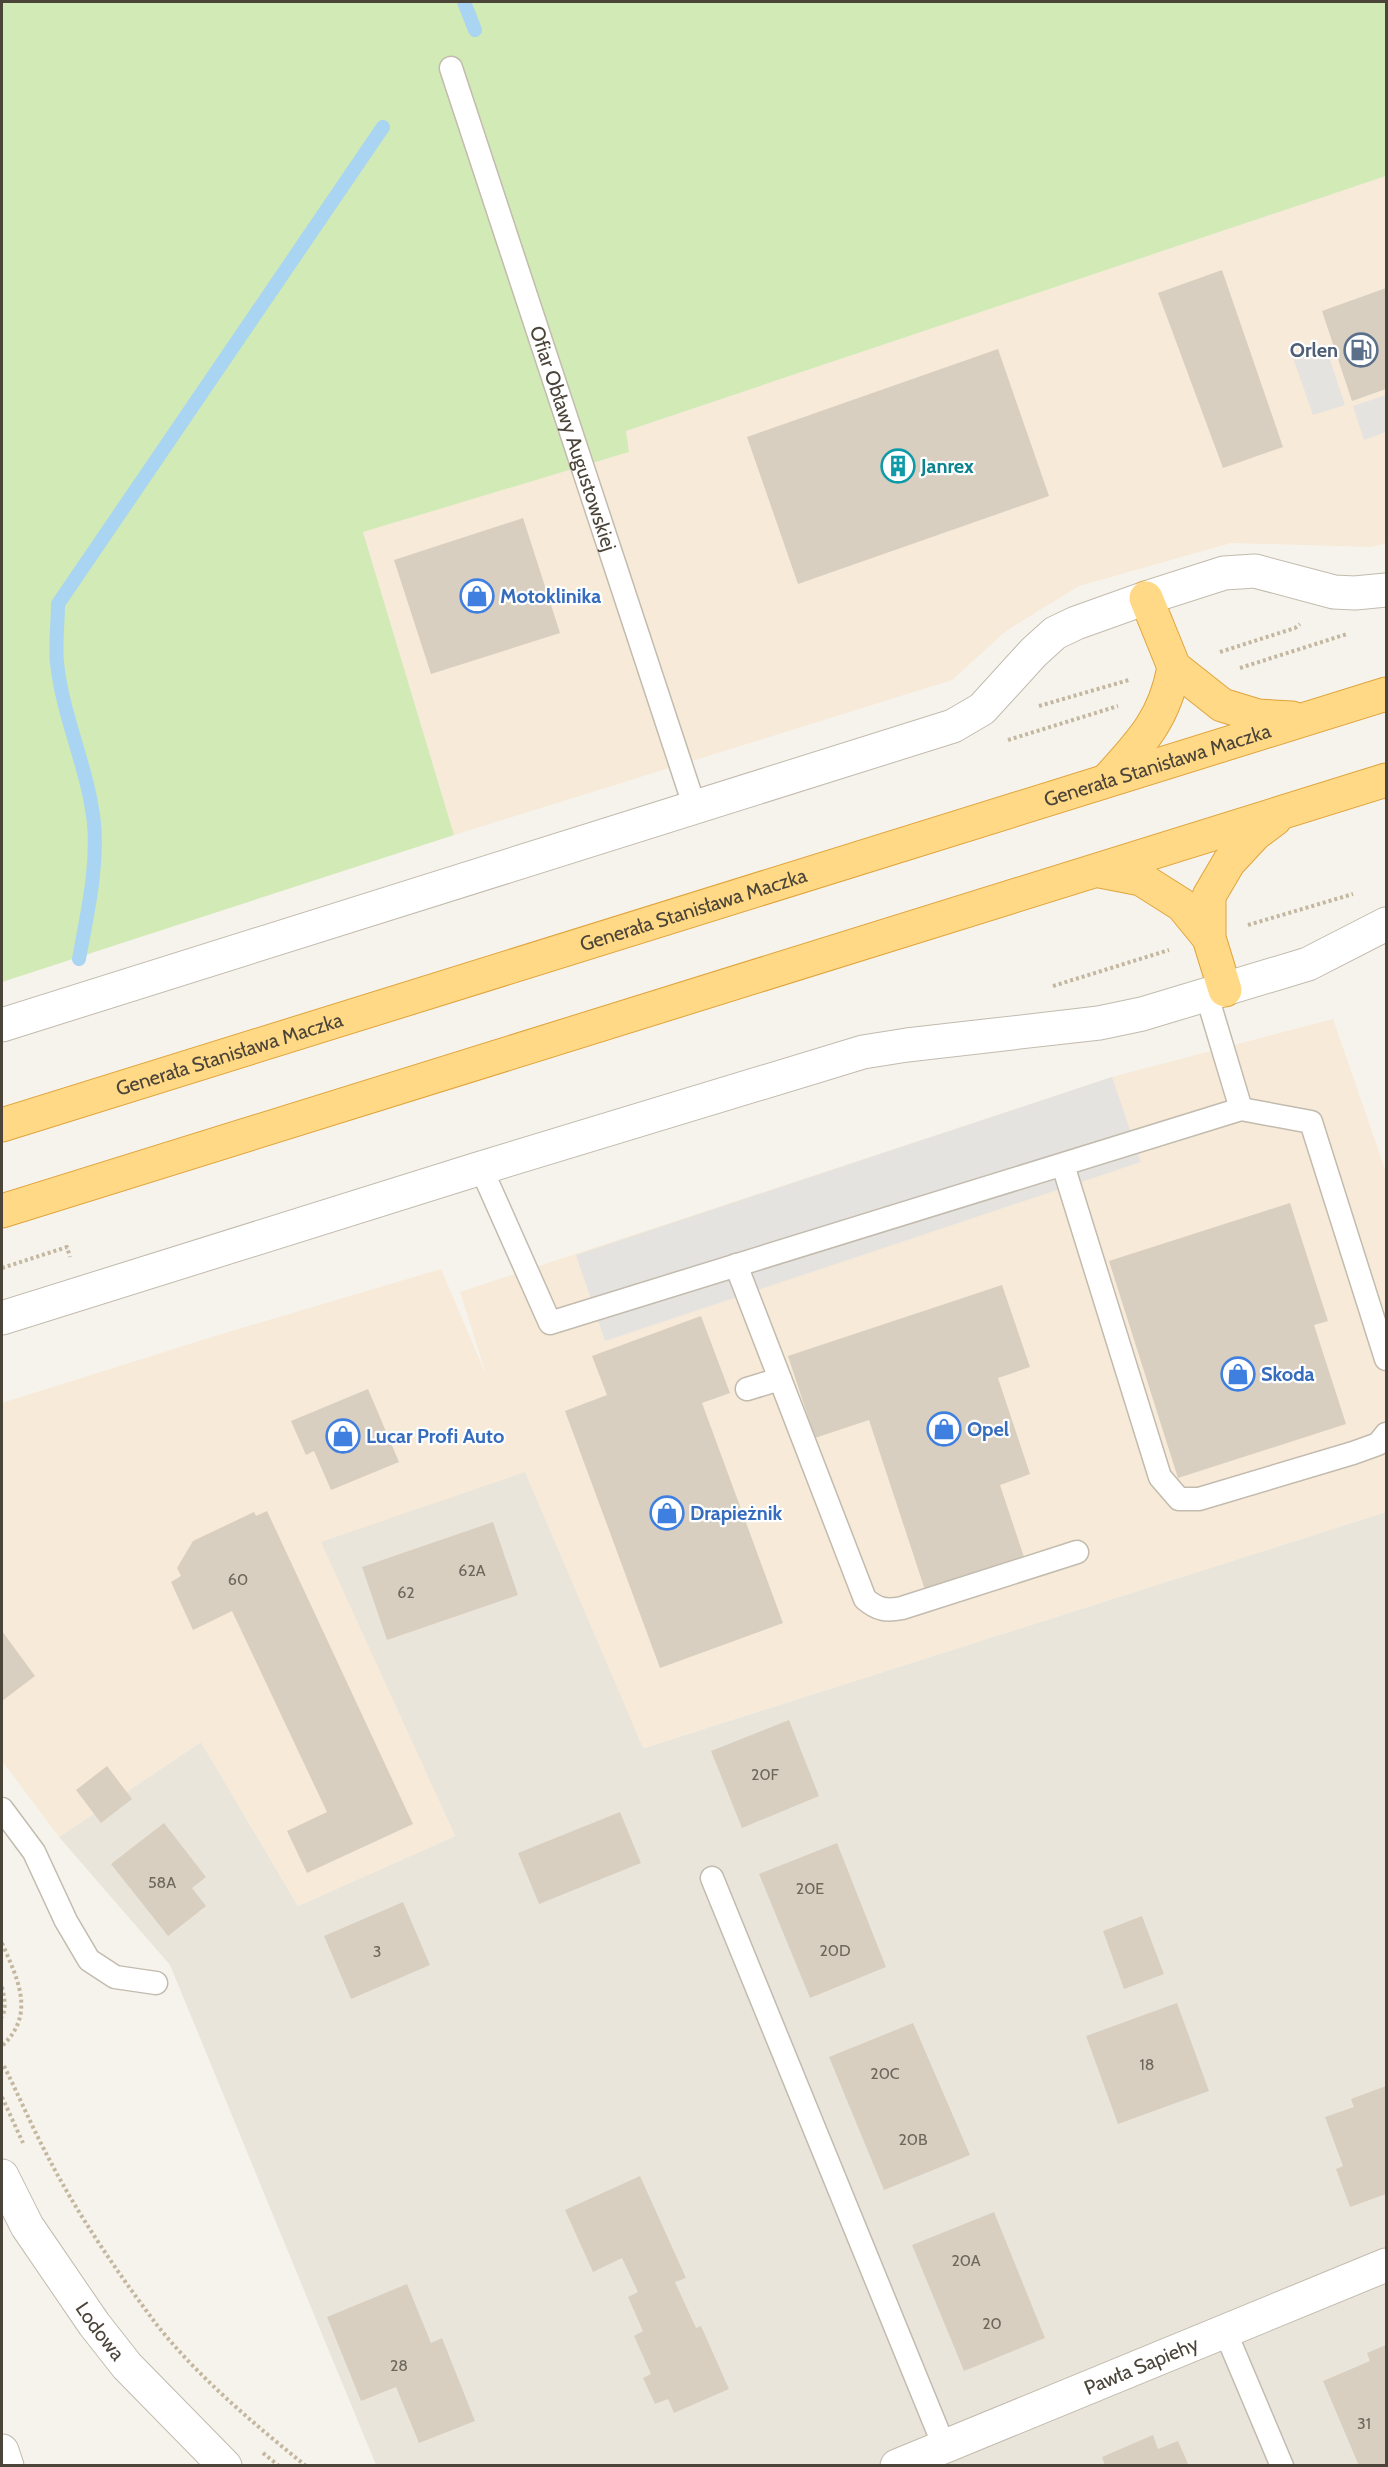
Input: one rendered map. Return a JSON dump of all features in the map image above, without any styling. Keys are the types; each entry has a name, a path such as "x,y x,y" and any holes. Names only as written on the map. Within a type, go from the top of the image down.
{"highway":[{"path":"1146,598 1174,667 1222,705 1258,716 1305,719"},
{"path":"1106,780 1135,750 1158,720 1170,689 1174,667"},
{"name":"Generała Stanisława Maczka","path":"2,1125 1386,694"},
{"path":"2,1211 1386,780"},
{"path":"1216,993 1224,933 1209,896 1229,862 1255,834 1287,811"},
{"path":"1095,870 1141,879 1224,933"}],"street":[{"path":"2,1025 694,808 968,719 982,709 1034,652 1055,633 1146,598 1224,573 1255,571 1334,592 1386,590"},
{"path":"2,1318 481,1168 863,1052 1099,1023 1142,1014 1308,964 1386,924"},
{"name":"Lodowa","path":"2,2176 27,2226 94,2324 127,2366 225,2466"},
{"name":"Pawła Sapiehy","path":"897,2466 1386,2265"},
{"path":"2,2451 7,2466"}],"lane":[{"name":"Ofiar Obławy Augustowskiej","path":"451,68 694,808"},
{"path":"1216,993 1241,1109"},
{"path":"481,1168 550,1323 1241,1109 1311,1122 1386,1359"},
{"path":"1063,1165 1160,1477 1179,1498 1199,1499 1353,1453 1378,1444 1386,1434"},
{"path":"736,1265 865,1599 875,1608 888,1611 902,1608 1077,1552"},
{"path":"747,1389 780,1379"},
{"path":"2,1809 34,1852 66,1921 89,1960 115,1977 156,1983"},
{"path":"712,1878 944,2446"},
{"path":"1224,2331 1282,2466"}],"path":[{"path":"1224,933 1364,891"},
{"path":"1046,988 1178,948"},
{"path":"2,1268 67,1247 73,1266"},
{"path":"2,1943 18,1980 22,2010 19,2025 2,2046"},
{"path":"2,1986 5,1999 2,2017"},
{"path":"4,2066 48,2158 81,2214 158,2326 204,2376 306,2466"},
{"path":"2,2097 24,2144"},
{"path":"261,2451 279,2466"}],"shaded area":[{"path":"1386,176 1386,543 1372,547 1231,543 1079,586 1006,631 952,680 454,835 363,532 629,452 626,431"},
{"path":"1325,344 1345,405 1313,415 1292,355"},
{"path":"1386,395 1386,432 1364,440 1353,406"},
{"path":"1333,1019 1386,1172 1386,1512 643,1748 525,1472 321,1542 455,1836 298,1906 201,1742 59,1837 2,1761 2,1403 215,1336 441,1269 487,1377 460,1292 1112,1077"},
{"path":"1112,1077 1141,1162 605,1341 576,1255"},
{"path":"525,1471 644,1748 1386,1512 1386,2465 376,2465 170,1965 59,1837 201,1742 298,1906 455,1836 320,1542"}],"green space":[{"path":"2,2 1386,2 1386,176 626,431 629,452 363,532 454,835 2,982"}],"building":[{"path":"1222,270 1283,447 1223,468 1158,293"},
{"name":"Orlen","path":"1386,288 1386,389 1352,401 1322,311"},
{"name":"Janrex","path":"998,349 1049,496 798,584 747,437"},
{"name":"Motoklinika","path":"523,518 560,633 431,674 394,560"},
{"name":"Skoda","path":"1290,1203 1328,1321 1314,1325 1346,1424 1178,1478 1109,1261"},
{"name":"Opel","path":"1002,1285 1030,1367 998,1378 1030,1474 1000,1485 1024,1557 925,1590 869,1420 815,1438 788,1356"},
{"path":"701,1316 730,1393 702,1403 783,1623 660,1668 565,1411 607,1395 592,1356"},
{"name":"Lucar Profi Auto","path":"368,1389 399,1462 331,1490 314,1451 306,1455 291,1421"},
{"path":"267,1511 413,1824 307,1873 287,1831 327,1812 232,1611 193,1630 171,1582 181,1576 177,1568 193,1541 254,1512 256,1516"},
{"path":"493,1522 518,1595 387,1640 362,1567"},
{"path":"2,1631 35,1676 2,1701"},
{"path":"789,1720 819,1796 742,1828 711,1751"},
{"path":"107,1766 132,1799 101,1823 76,1790"},
{"path":"620,1812 641,1863 539,1904 518,1853"},
{"path":"164,1823 206,1877 192,1888 206,1906 168,1936 111,1864"},
{"path":"837,1843 886,1967 810,1998 759,1874"},
{"path":"403,1902 430,1965 351,1999 324,1936"},
{"path":"1142,1916 1164,1974 1124,1989 1103,1931"},
{"path":"1177,2003 1209,2091 1118,2124 1086,2036"},
{"path":"913,2023 970,2155 884,2190 829,2057"},
{"path":"1386,2086 1386,2194 1350,2207 1336,2169 1343,2166 1325,2117 1354,2107 1351,2099"},
{"path":"640,2176 686,2278 675,2282 696,2328 701,2326 729,2389 674,2413 668,2399 655,2404 643,2378 651,2374 634,2336 643,2331 628,2297 638,2292 622,2258 593,2272 565,2210"},
{"path":"994,2212 1045,2338 964,2371 912,2245"},
{"path":"407,2284 431,2343 442,2338 475,2421 419,2443 396,2387 361,2401 327,2317"},
{"path":"1386,2345 1386,2466 1359,2466 1323,2381 1370,2361 1367,2353"},
{"path":"1153,2435 1158,2449 1178,2441 1189,2466 1105,2466 1102,2457"}],"waterway":[{"path":"464,2 475,30"},
{"path":"79,959 93,874 94,823 87,783 60,683 56,656 58,604 383,127"}],"place":[{"name":"Orlen","path":"1361,350"},
{"name":"Janrex","path":"898,466"},
{"name":"Motoklinika","path":"477,596"},
{"name":"Skoda","path":"1238,1374"},
{"name":"Opel","path":"944,1429"},
{"name":"Lucar Profi Auto","path":"343,1436"},
{"name":"Drapieżnik","path":"667,1513"}]}
